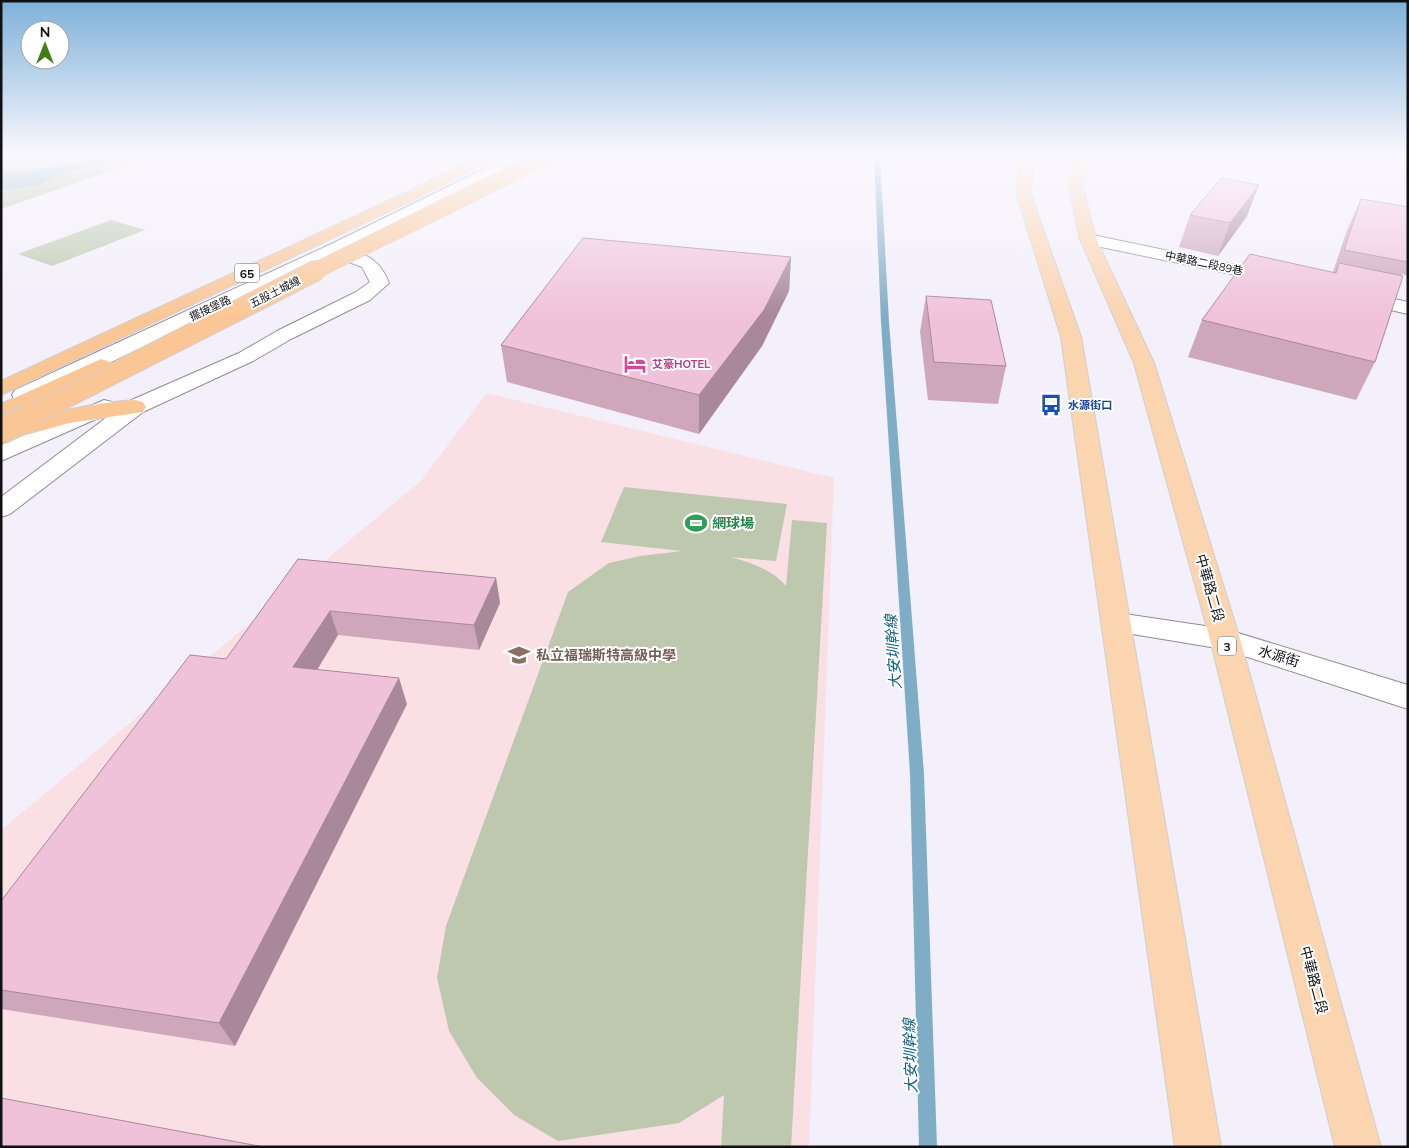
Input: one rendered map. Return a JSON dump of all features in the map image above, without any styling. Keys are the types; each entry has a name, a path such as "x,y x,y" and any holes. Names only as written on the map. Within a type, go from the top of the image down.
{"highway":[{"name":"65","path":"1,389 385,209"},
{"path":"1,413 418,209"},
{"name":"五股土城線","path":"1,433 329,258 435,209"},
{"path":"1,413 329,258"},
{"path":"1,433 33,407 101,365"},
{"path":"1,433 56,417 101,408 134,407"}],"main road":[{"path":"1028,209 1071,337 1118,624 1198,1147"},
{"name":"中華路二段","path":"1081,209 1088,238 1144,363 1225,639 1358,1147"}],"street":[{"name":"擺接堡路","path":"1,405 329,258 423,209"},
{"name":"中華路二段89巷","path":"1088,238 1289,281"},
{"path":"1,509 134,407 246,357 284,335 363,296 380,283 376,272 368,262 329,258"},
{"path":"1344,293 1408,308"},
{"path":"1,454 101,408 230,353 284,335"},
{"name":"水源街","path":"1118,624 1225,639 1408,698"}],"shaded area":[{"name":"私立福瑞斯特高級中學","path":"487,393 834,478 809,1147 1,1147 1,830 421,481"}],"green space":[{"path":"111,220 145,230 52,266 18,254"},
{"path":"624,487 787,504 776,561 730,557 768,571 786,586 792,520 827,523 791,1147 721,1147 724,1095 679,1123 558,1141 514,1115 477,1078 449,1031 437,978 446,926 568,592 609,563 640,556 682,551 601,542"}],"building":[{"path":"1195,209 1241,209 1230,223 1190,215"},
{"path":"1358,209 1408,209 1408,262 1344,250"},
{"name":"艾豪HOTEL","path":"583,238 791,257 764,310 699,395 501,345"},
{"path":"1250,254 1336,273 1339,263 1403,276 1375,362 1202,320"},
{"path":"926,296 991,300 1006,366 934,362"},
{"path":"298,559 496,578 474,625 330,611 293,667 399,678 219,1023 1,990 1,901 190,655 226,659"},
{"path":"1,1098 264,1147 1,1147"}],"waterway":[{"name":"大安圳幹線","path":"880,209 885,322 917,774 928,1147"}],"place":[{"name":"艾豪HOTEL","path":"635,364"},
{"name":"水源街口","path":"1051,405"},
{"name":"網球場","path":"696,523"},
{"name":"私立福瑞斯特高級中學","path":"519,655"}]}
